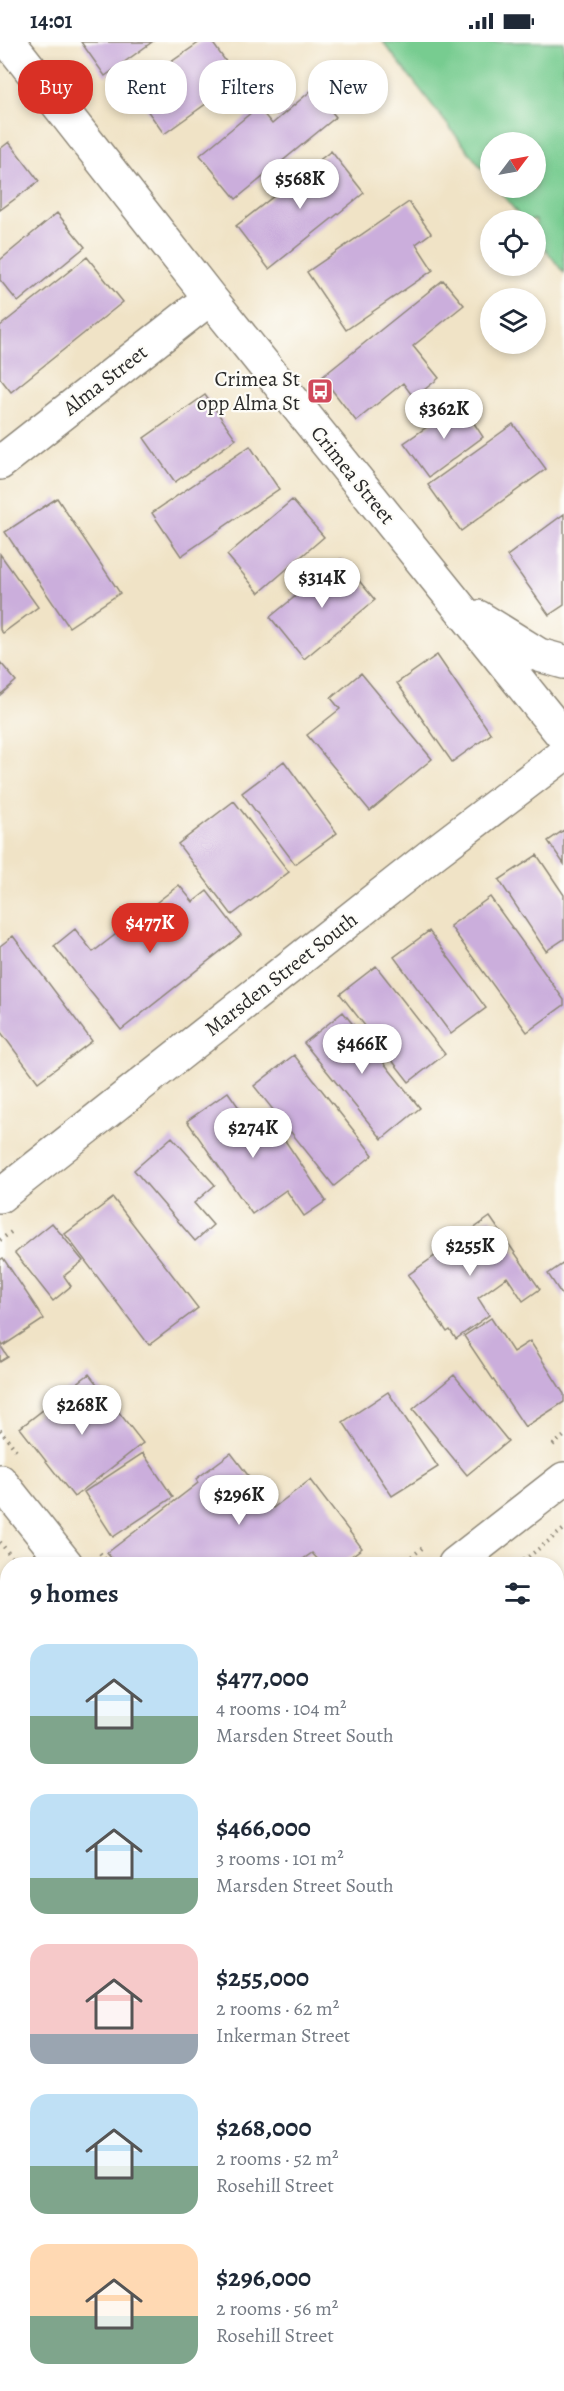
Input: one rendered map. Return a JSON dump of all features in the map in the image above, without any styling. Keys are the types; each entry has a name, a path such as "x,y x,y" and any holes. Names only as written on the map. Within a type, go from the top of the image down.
{"street":[{"name":"Crimea Street","path":"9,42 210,298 564,737"},
{"name":"Alma Street","path":"0,463 210,298"},
{"path":"459,605 539,655 564,662"},
{"name":"Marsden Street South","path":"0,1196 564,754"},
{"path":"464,1557 564,1479"},
{"path":"0,1481 60,1557"}],"path":[{"path":"528,1557 564,1529"},
{"path":"0,1542 12,1557"}],"green space":[{"path":"383,42 564,42 564,273 546,250 546,210 515,210 505,198 546,198 546,132 480,132 480,166"}],"building":[{"path":"81,42 152,42 127,60 105,60 105,76"},
{"path":"200,42 212,42 225,60 199,60 199,109 164,134 150,114 187,114 187,60 174,60"},
{"path":"308,93 308,114 334,114 336,117 236,199 200,155 250,114 264,114 272,124 284,114 296,114 296,104"},
{"path":"9,142 39,181 0,210 0,149"},
{"path":"331,151 364,193 269,269 236,226"},
{"path":"409,202 431,233 416,244 433,270 346,330 307,272"},
{"path":"57,213 85,247 18,302 0,280 0,260"},
{"path":"87,257 123,302 11,392 0,378 0,326"},
{"path":"443,280 464,305 413,346 439,378 414,398 403,383 356,421 322,377"},
{"path":"205,395 236,439 175,482 144,438"},
{"path":"461,403 483,437 429,477 404,443"},
{"path":"513,424 546,469 461,531 428,485"},
{"path":"250,446 279,489 181,556 152,513"},
{"path":"57,498 120,593 69,627 5,532"},
{"path":"292,500 324,537 259,593 227,555"},
{"path":"564,514 564,605 549,615 507,556"},
{"path":"0,554 38,607 3,633 0,630"},
{"path":"341,559 375,600 304,659 270,617"},
{"path":"437,655 491,734 452,762 397,683"},
{"path":"0,662 16,681 0,695"},
{"path":"361,673 432,759 370,811 307,735 340,709 331,698"},
{"path":"284,761 337,833 295,864 242,793"},
{"path":"234,801 289,872 232,915 178,844"},
{"path":"564,830 564,864 548,841"},
{"path":"537,855 564,895 564,939 546,951 499,880"},
{"path":"179,885 193,902 207,891 241,935 121,1030 54,946 75,929 93,952"},
{"path":"490,897 564,1000 564,1005 527,1032 450,926"},
{"path":"429,931 486,1008 451,1034 394,957"},
{"path":"13,936 92,1041 38,1082 0,1031 0,946"},
{"path":"376,966 445,1054 409,1082 340,994"},
{"path":"343,1012 420,1108 382,1139 304,1043"},
{"path":"294,1055 373,1155 334,1186 254,1086"},
{"path":"228,1092 266,1146 282,1136 326,1201 304,1216 286,1190 252,1214 187,1121"},
{"path":"172,1137 215,1185 194,1203 213,1225 195,1241 134,1170"},
{"path":"113,1198 198,1308 149,1345 65,1234"},
{"path":"490,1217 540,1289 523,1301 507,1277 478,1298 489,1315 456,1339 450,1330 447,1332 408,1275"},
{"path":"52,1223 83,1261 64,1276 71,1286 53,1301 15,1253"},
{"path":"3,1258 44,1319 3,1346 0,1341 0,1260"},
{"path":"564,1263 564,1298 548,1274"},
{"path":"491,1318 513,1352 530,1341 564,1394 564,1402 525,1427 464,1336"},
{"path":"0,1345 8,1357 0,1362"},
{"path":"89,1374 143,1443 74,1497 20,1428"},
{"path":"454,1375 508,1441 467,1475 413,1409"},
{"path":"388,1392 438,1467 392,1496 343,1422"},
{"path":"143,1453 173,1497 113,1537 84,1492"},
{"path":"231,1453 273,1508 310,1480 362,1548 350,1557 316,1557 312,1553 306,1557 110,1557 107,1553 198,1483 196,1479"}],"place":[{"name":"Crimea St opp Alma St","path":"320,391"}]}
